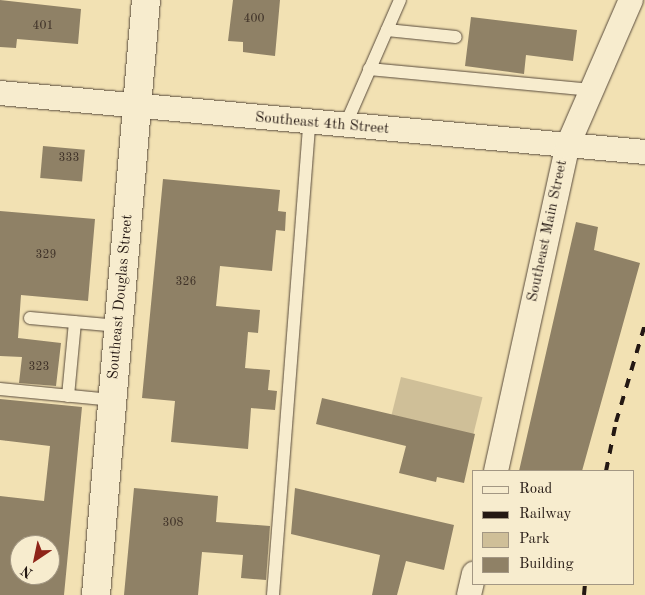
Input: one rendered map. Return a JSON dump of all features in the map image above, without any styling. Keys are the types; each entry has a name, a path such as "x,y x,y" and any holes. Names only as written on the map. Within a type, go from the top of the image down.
{"street":[{"name":"Southeast Douglas Street","path":"96,595 146,0"},
{"name":"Southeast Main Street","path":"496,470 567,147 631,0"},
{"name":"Southeast 4th Street","path":"0,93 567,147 645,152"},
{"path":"469,595 472,582"}],"lane":[{"path":"345,126 400,0"},
{"path":"387,30 456,37"},
{"path":"369,70 592,90"},
{"path":"273,595 310,122"},
{"path":"30,318 119,326"},
{"path":"68,396 75,322"},
{"path":"0,389 113,400"}],"green space":[{"path":"401,377 483,397 473,435 392,415"}],"building":[{"path":"0,0 81,9 78,44 17,39 16,48 0,47"},
{"path":"233,0 280,0 275,56 243,52 243,42 228,41"},
{"path":"471,17 577,30 573,61 526,55 524,74 465,66"},
{"path":"43,146 85,150 82,182 40,178"},
{"path":"163,179 280,190 278,211 286,212 285,231 276,230 272,271 220,266 216,306 260,310 258,333 248,332 245,368 270,370 268,390 277,391 275,410 251,408 248,449 171,442 175,401 142,398"},
{"path":"0,211 95,219 88,301 21,295 18,338 61,343 56,386 19,383 22,357 0,356"},
{"path":"576,222 598,227 594,250 640,263 582,470 519,470"},
{"path":"322,398 475,434 464,483 437,477 436,482 399,473 406,446 316,424"},
{"path":"0,399 82,407 64,595 0,595 0,496 44,501 50,446 0,440"},
{"path":"134,488 218,496 216,522 270,526 266,580 241,578 243,555 202,552 198,595 124,595"},
{"path":"295,488 454,525 444,570 406,561 397,595 372,595 380,555 291,534"}],"railway":[{"path":"606,470 616,422 645,324"},
{"path":"584,595 585,585"}]}
